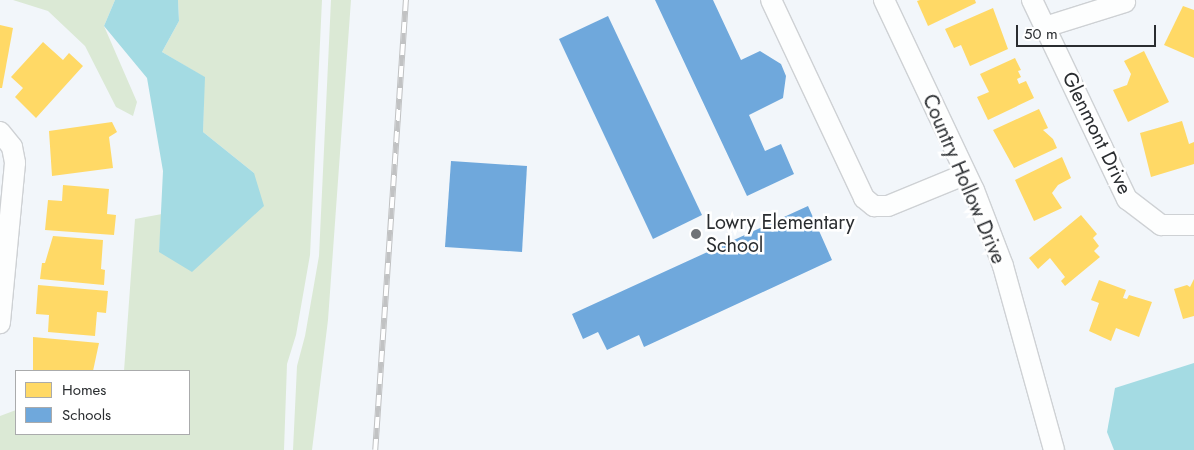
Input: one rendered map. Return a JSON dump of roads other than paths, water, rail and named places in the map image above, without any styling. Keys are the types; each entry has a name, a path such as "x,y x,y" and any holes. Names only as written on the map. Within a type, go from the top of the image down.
{"street":[{"path":"771,0 864,198 874,206 893,204 966,174"},
{"name":"Country Hollow Drive","path":"884,0 966,174 1003,266 1054,450"},
{"name":"Glenmont Drive","path":"1032,0 1127,199 1161,225 1194,225"},
{"path":"1045,27 1124,2"},
{"path":"0,132 12,147 15,163 0,323"}],"water":[{"path":"115,0 178,0 179,21 162,52 205,77 203,132 254,173 264,206 192,272 159,252 163,171 147,78 104,26"},
{"path":"1194,363 1194,450 1114,450 1107,432 1115,388"}],"railway":[{"path":"375,450 406,0"}],"place":[{"name":"Lowry Elementary School","path":"696,234"}]}
